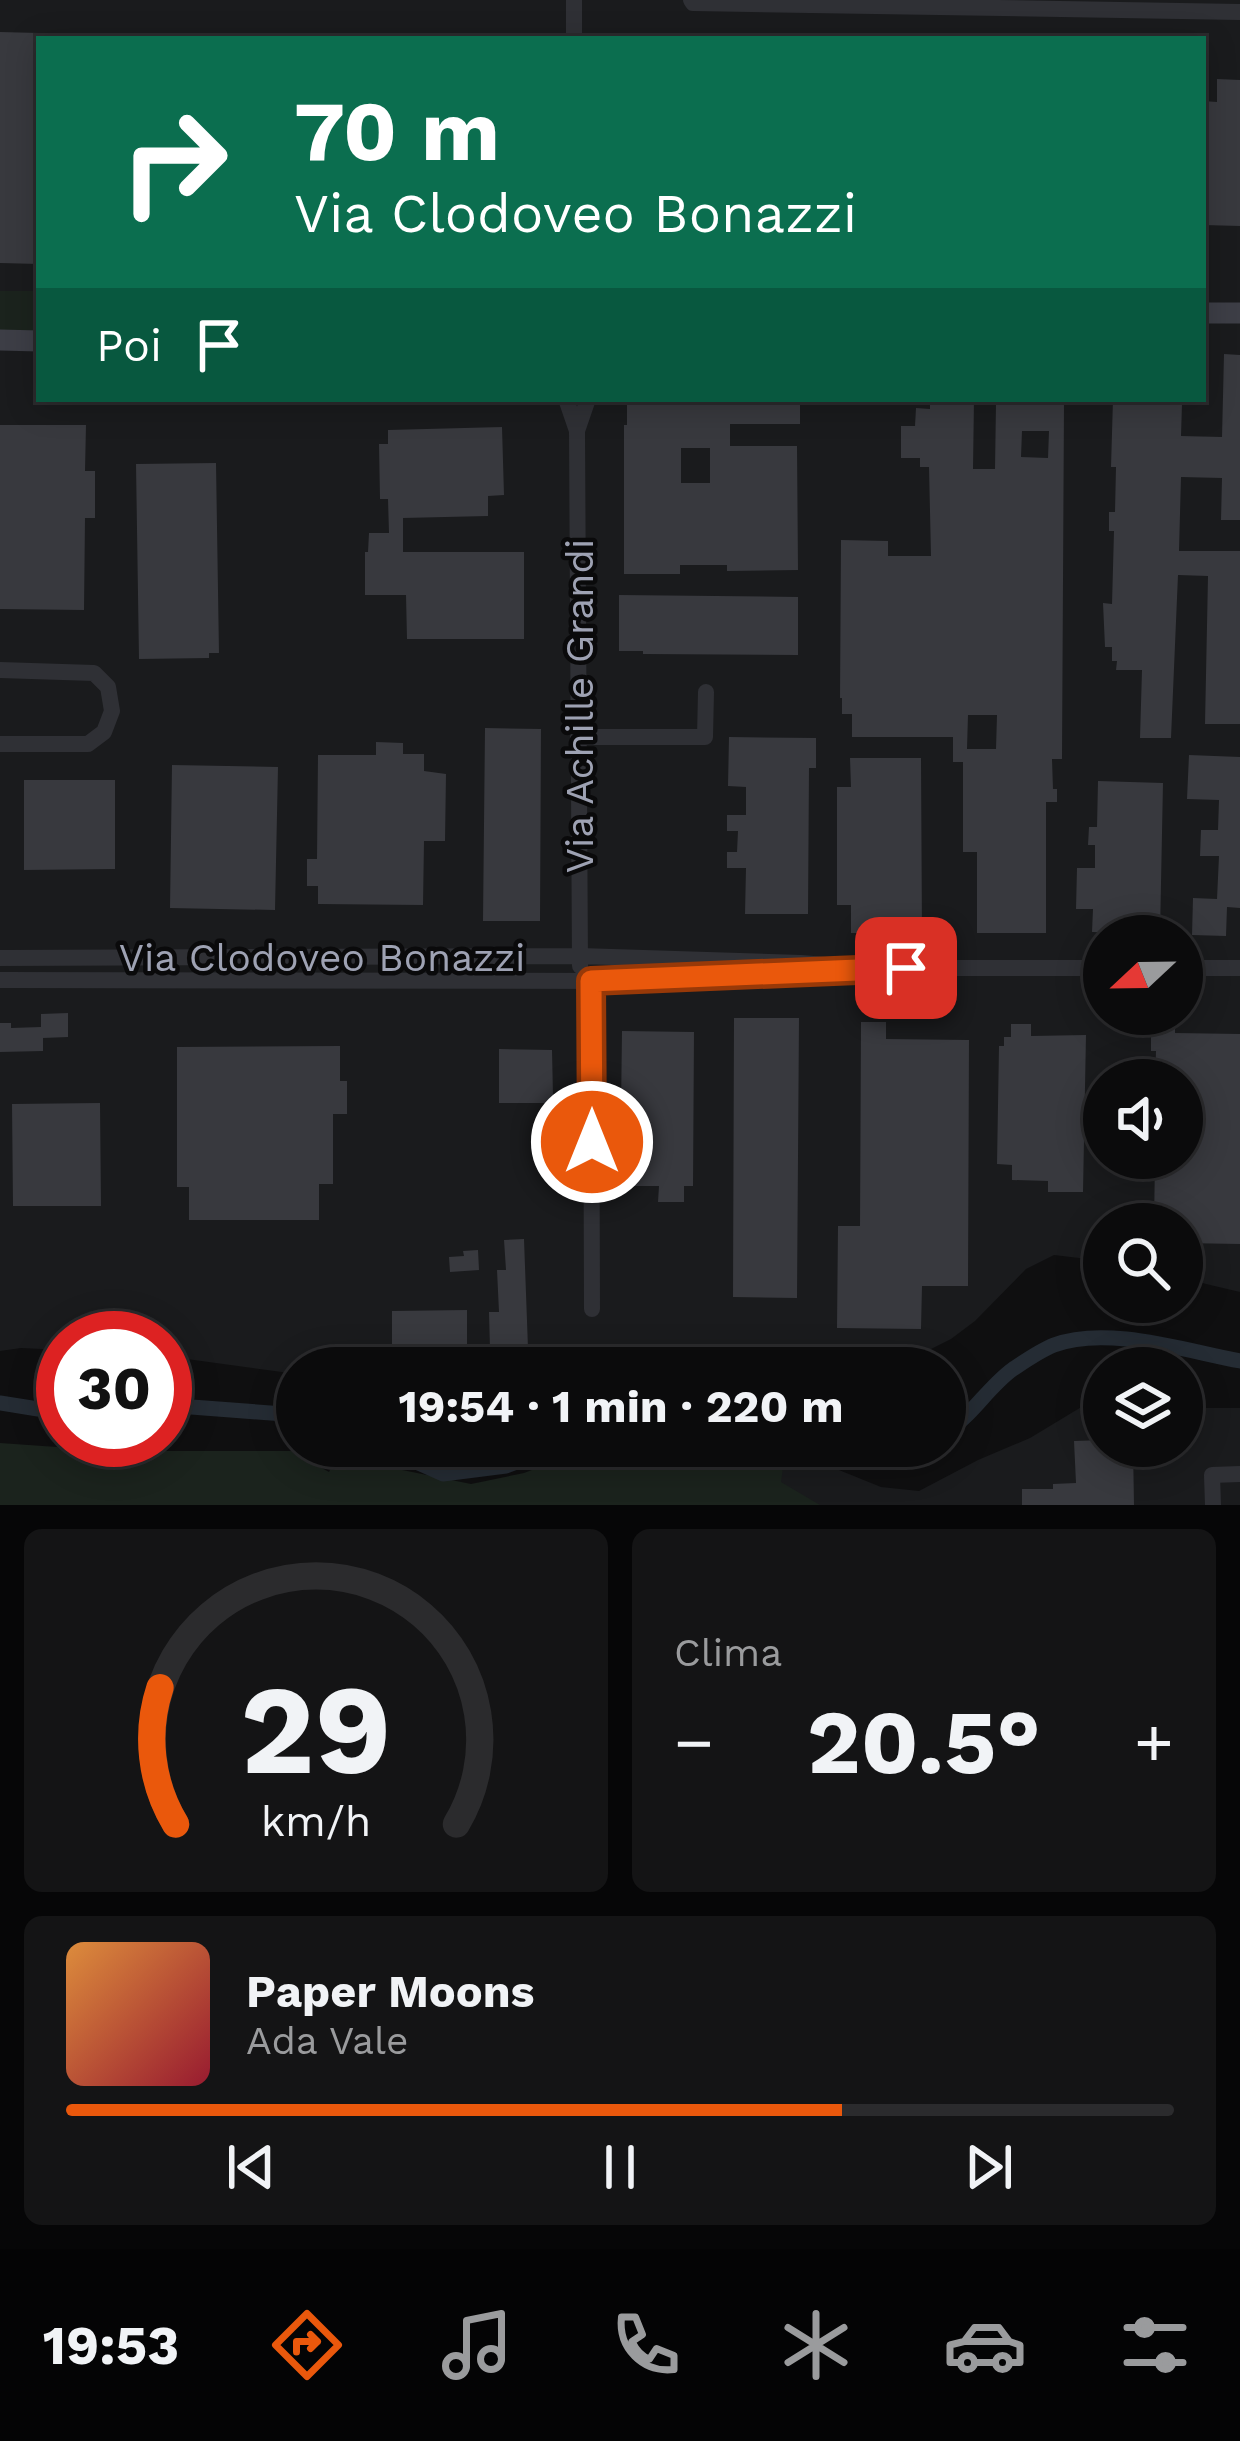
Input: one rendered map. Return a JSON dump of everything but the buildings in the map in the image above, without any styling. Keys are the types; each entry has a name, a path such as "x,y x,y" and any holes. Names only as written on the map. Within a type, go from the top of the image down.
{"main road":[{"path":"1206,314 1240,313"},
{"path":"0,340 36,340"}],"street":[{"path":"574,0 574,36"},
{"path":"691,0 1240,12"},
{"name":"Via Achille Grandi","path":"577,402 580,956 585,981"},
{"path":"0,670 94,673 108,687 112,712 104,732 88,744 0,745"},
{"path":"578,736 705,737 706,692"},
{"name":"Via Clodoveo Bonazzi","path":"0,958 580,956 861,968 1083,968"},
{"name":"Via Clodoveo Bonazzi","path":"0,980 585,981 861,968"},
{"path":"1203,968 1240,968"},
{"path":"585,981 592,1309"},
{"path":"1213,1505 1212,1475 1240,1474"}],"shaded area":[{"path":"0,0 1240,0 1240,1292 1203,1283 1203,1203 1083,1203 1083,1258 1054,1255 1026,1269 975,1321 935,1347 276,1347 276,1371 192,1360 192,1311 36,1311 36,1349 0,1351"},
{"path":"0,291 36,291 36,332 0,332"},
{"path":"1083,1406 1083,1467 1203,1467 1203,1408 1240,1408 1240,1505 725,1505 742,1467 827,1467 881,1487 919,1491 1030,1438"},
{"path":"0,1443 36,1446 36,1467 192,1467 192,1451 276,1451 276,1467 320,1467 329,1472 331,1467 388,1467 471,1484 540,1467 783,1467 781,1482 820,1505 0,1505"}],"waterway":[{"path":"966,1416 1013,1369 1049,1347 1075,1340 1147,1342 1240,1361"},
{"path":"0,1403 36,1409"},
{"path":"192,1407 276,1413"},
{"path":"427,1467 443,1474 498,1467"}],"route":[{"path":"592,1142 591,981 906,968"}]}
